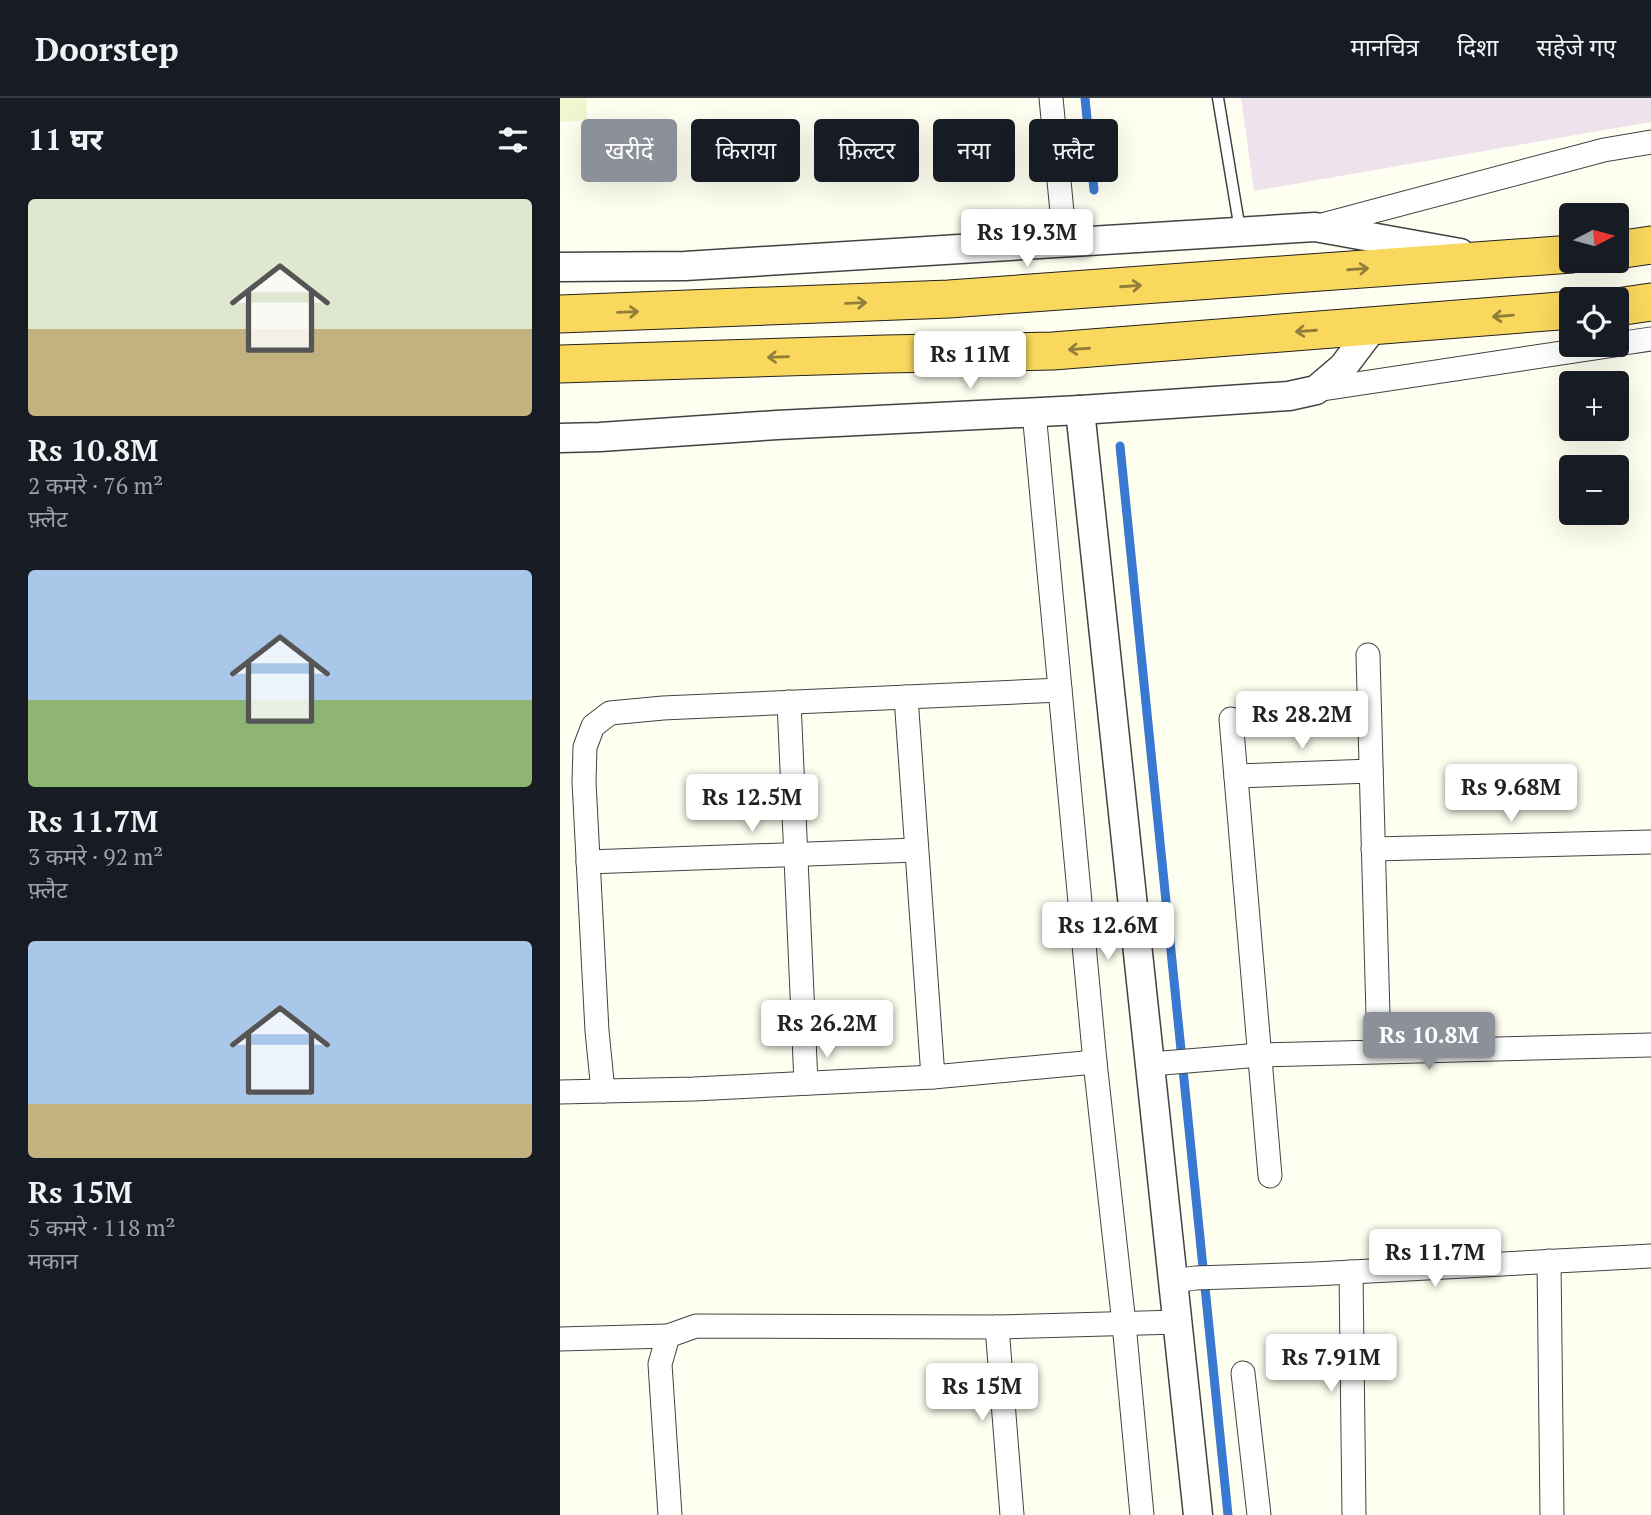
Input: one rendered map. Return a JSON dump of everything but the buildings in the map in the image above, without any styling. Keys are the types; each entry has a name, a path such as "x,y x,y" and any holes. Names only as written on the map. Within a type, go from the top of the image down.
{"highway":[{"path":"1629,248 1651,245"},
{"path":"560,314 948,299 1559,255"},
{"path":"1629,306 1651,303"},
{"path":"560,364 1053,351 1559,311"}],"street":[{"path":"1051,98 1065,243"},
{"path":"560,267 685,266 1315,227 1604,149 1651,142"},
{"path":"1315,227 1496,259"},
{"path":"1316,390 1343,367 1374,326"},
{"path":"1629,343 1651,339"},
{"path":"560,438 1289,396 1559,354"},
{"path":"1080,410 1162,1064 1195,1279 1178,1322 1198,1515"},
{"path":"1034,412 1095,1062 1142,1515"},
{"path":"1368,655 1378,1051"},
{"path":"603,1091 597,1031 584,782 585,747 593,726 610,713 663,708 1060,690"},
{"path":"905,697 933,1077"},
{"path":"789,702 806,1083"},
{"path":"1231,719 1270,1175"},
{"path":"1236,776 1371,771"},
{"path":"1373,849 1651,842"},
{"path":"588,862 916,850"},
{"path":"1162,1064 1260,1055 1651,1045"},
{"path":"560,1091 694,1089 933,1077 1095,1062"},
{"path":"1195,1279 1651,1256"},
{"path":"1549,1261 1552,1515"},
{"path":"1351,1272 1354,1515"},
{"path":"560,1339 668,1336 696,1326 997,1327 1178,1322"},
{"path":"997,1327 1012,1515"},
{"path":"668,1336 660,1364 670,1515"},
{"path":"1244,1373 1259,1515"}],"lane":[{"path":"1218,98 1240,232"}],"shaded area":[{"path":"1241,98 1651,98 1651,122 1254,191"}],"green space":[{"path":"560,98 586,98 587,119 560,122"}],"waterway":[{"path":"1085,98 1094,190"},
{"path":"1120,446 1228,1515"}]}
